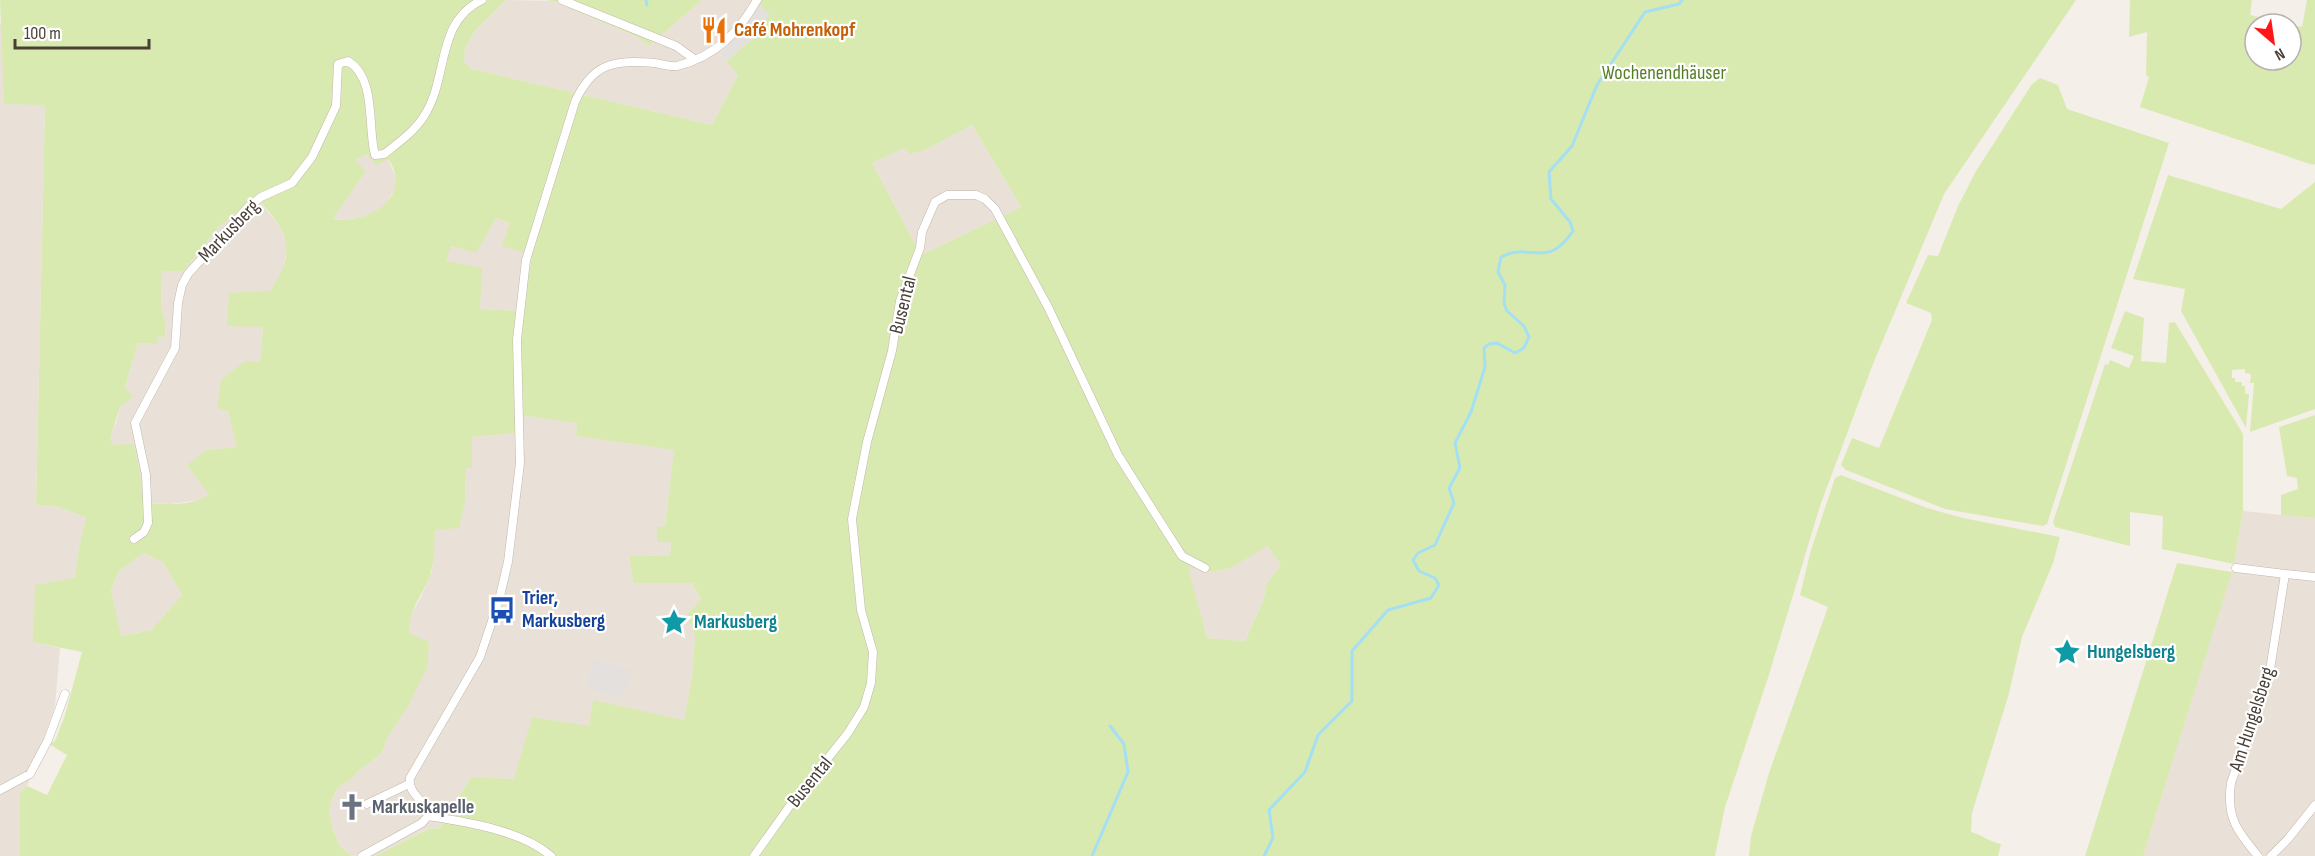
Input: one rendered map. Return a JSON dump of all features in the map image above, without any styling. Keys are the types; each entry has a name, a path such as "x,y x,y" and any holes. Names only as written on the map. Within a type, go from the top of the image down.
{"street":[{"name":"Markusberg","path":"135,539 144,532 148,523 146,475 135,423 175,348 178,303 182,285 188,274 248,207 261,197 292,183 312,157 336,106 338,64 348,61 357,67 365,85 375,155 384,154 424,117 435,94 448,35 467,8 482,0"},
{"path":"562,0 676,46 694,59"},
{"path":"367,804 409,784 413,769 447,716 480,657 499,600 508,562 520,463 517,340 526,260 575,102 585,82 601,69 618,62 676,66 708,54 727,42 757,0"},
{"name":"Busental","path":"754,856 789,807 848,733 864,707 871,683 873,652 861,610 852,519 867,442 892,351 900,301 920,248 922,232 935,202 947,195 976,195 985,199 995,209 1048,307 1118,454 1182,556 1205,568"},
{"path":"2236,567 2315,577"},
{"name":"Am Hungelsberg","path":"2258,856 2240,835 2233,820 2229,800 2231,783 2270,670 2285,574"},
{"path":"0,790 30,774 48,740 65,694"},
{"path":"362,856 422,823 428,816 428,811 409,784"},
{"path":"2271,856 2315,805"},
{"path":"428,816 491,828 544,849 551,856"}],"shaded area":[{"path":"506,0 553,1 637,37 649,46 702,0 752,0 759,4 720,54 738,75 712,125 472,69 464,62 465,48 475,31"},
{"path":"759,4 770,15 762,23 763,30 726,61 720,54"},
{"path":"0,23 45,104 36,504 52,505 86,517 75,578 33,642 60,648 55,706 27,786 20,792 20,856 0,856"},
{"path":"972,125 1021,207 921,255 872,163 905,147 925,150"},
{"path":"367,154 388,159 397,180 395,189 382,209 359,218 331,220 365,172 355,160"},
{"path":"256,197 278,224 288,245 282,273 270,291 263,326 260,363 245,361 228,411 238,447 206,450 210,494 201,500 171,504 146,503 134,445 114,445 110,439 138,343 156,344 157,336 165,338 166,324 161,308 162,271 183,270 219,227"},
{"path":"496,218 510,223 532,255 523,311 480,309 446,261 450,246 476,252"},
{"path":"516,415 578,423 576,436 674,450 665,526 657,528 657,542 671,542 670,556 629,555 633,583 692,583 701,601 687,614 695,638 692,676 684,720 593,701 589,726 514,779 471,777 440,828 427,829 375,856 350,855 340,846 333,830 329,811 331,802 338,787 352,779 357,772 382,753 386,740 407,708 408,620 432,571 435,530 465,502 466,468 472,468 472,437 516,433"},
{"path":"2243,511 2315,518 2315,856 2143,856 2234,564"},
{"path":"1266,545 1281,565 1267,583 1263,601 1245,641 1207,638 1187,566 1211,572 1231,568"},
{"path":"143,553 163,562 182,595 151,630 120,636 111,590 119,571"},
{"path":"594,659 632,670 623,699 586,688"}],"green space":[{"name":"Wochenendhäuser","path":"0,0 506,0 475,31 465,48 464,62 472,69 712,125 738,75 726,61 763,30 759,4 752,0 2076,0 1944,194 1873,364 1820,506 1767,681 1725,807 1715,856 375,856 428,829 440,828 471,777 514,779 532,717 589,726 593,700 684,720 692,676 695,638 687,614 701,600 692,583 633,583 629,555 670,556 671,542 657,542 657,527 665,526 674,450 576,436 577,423 517,415 516,433 472,437 472,468 466,468 465,502 459,528 435,530 432,567 409,625 409,633 429,642 427,668 407,708 386,740 382,753 357,772 352,779 338,787 331,802 329,811 333,830 340,846 350,855 360,856 20,856 20,792 27,786 47,795 67,755 49,744 55,741 65,715 82,652 33,642 35,585 75,578 86,517 52,505 36,505 45,105 4,104","holes":["972,125 1021,207 921,255 872,163 904,148 910,154 925,150","367,154 376,165 388,159 396,178 392,195 371,213 354,219 332,220 366,171 355,160","256,197 275,220 286,241 284,263 270,291 229,293 227,326 263,327 260,362 245,361 221,380 217,408 228,411 237,447 206,450 187,465 209,494 187,503 146,503 134,444 114,445 110,439 120,407 133,397 125,387 138,343 157,344 157,336 165,338 166,324 161,308 162,271 183,271 219,227","496,218 510,223 502,246 532,255 523,311 480,309 482,268 446,261 451,246 476,253","1267,546 1281,565 1267,583 1263,601 1245,641 1207,638 1188,567 1211,572 1231,568","143,553 163,562 182,595 151,630 121,636 111,590 119,571"]},
{"path":"544,0 702,0 649,46 637,37 553,1"},
{"path":"2130,0 2252,0 2250,12 2243,12 2243,72 2303,72 2303,22 2307,0 2315,0 2315,164 2140,107 2149,77 2146,75 2147,32 2129,37"},
{"path":"2040,78 2058,85 2067,109 2169,143 2047,524 2043,526 1945,509 1846,470 1841,465 1852,438 1879,448 1932,320 1931,313 1906,303 1928,255 1938,256 1958,206 1976,171 2032,84"},
{"path":"2168,175 2281,209 2315,182 2315,409 2250,432 2254,383 2250,383 2251,374 2245,373 2245,369 2232,370 2232,378 2235,378 2235,382 2242,382 2242,386 2245,386 2245,394 2249,394 2246,428 2181,311 2185,289 2133,279"},
{"path":"2125,311 2144,318 2141,361 2166,363 2169,323 2175,322 2243,434 2243,511 2234,564 2162,549 2163,516 2130,512 2130,546 2055,527 2053,522 2105,364 2108,365 2110,360 2129,368 2134,356 2111,348"},
{"path":"2315,415 2315,518 2281,515 2281,495 2298,489 2297,478 2287,476 2279,427"},
{"path":"1841,475 1927,508 1963,518 2060,537 2053,563 2022,637 2008,697 1972,813 1971,832 2001,844 1998,856 1749,856 1751,836 1769,773 1828,607 1800,595 1811,550 1835,478"},
{"path":"2177,563 2232,572 2143,856 2085,856"}],"waterway":[{"path":"646,0 647,5"},
{"path":"1264,856 1273,838 1269,810 1305,772 1318,735 1352,701 1352,651 1388,610 1431,598 1439,585 1435,578 1419,571 1413,560 1418,553 1435,545 1454,503 1449,488 1460,468 1455,443 1471,412 1485,367 1484,348 1489,344 1497,343 1515,353 1524,348 1529,337 1524,326 1507,311 1504,304 1505,285 1498,272 1501,257 1522,252 1547,253 1555,250 1573,231 1570,222 1551,199 1549,172 1572,146 1597,85 1645,12 1679,4 1682,0"},
{"path":"1092,856 1128,772 1124,744 1110,726"}],"place":[{"name":"Café Mohrenkopf","path":"714,30"},
{"name":"Trier, Markusberg","path":"502,610"},
{"name":"Markusberg","path":"674,622"},
{"name":"Hungelsberg","path":"2067,652"},
{"name":"Markuskapelle","path":"352,807"}]}
